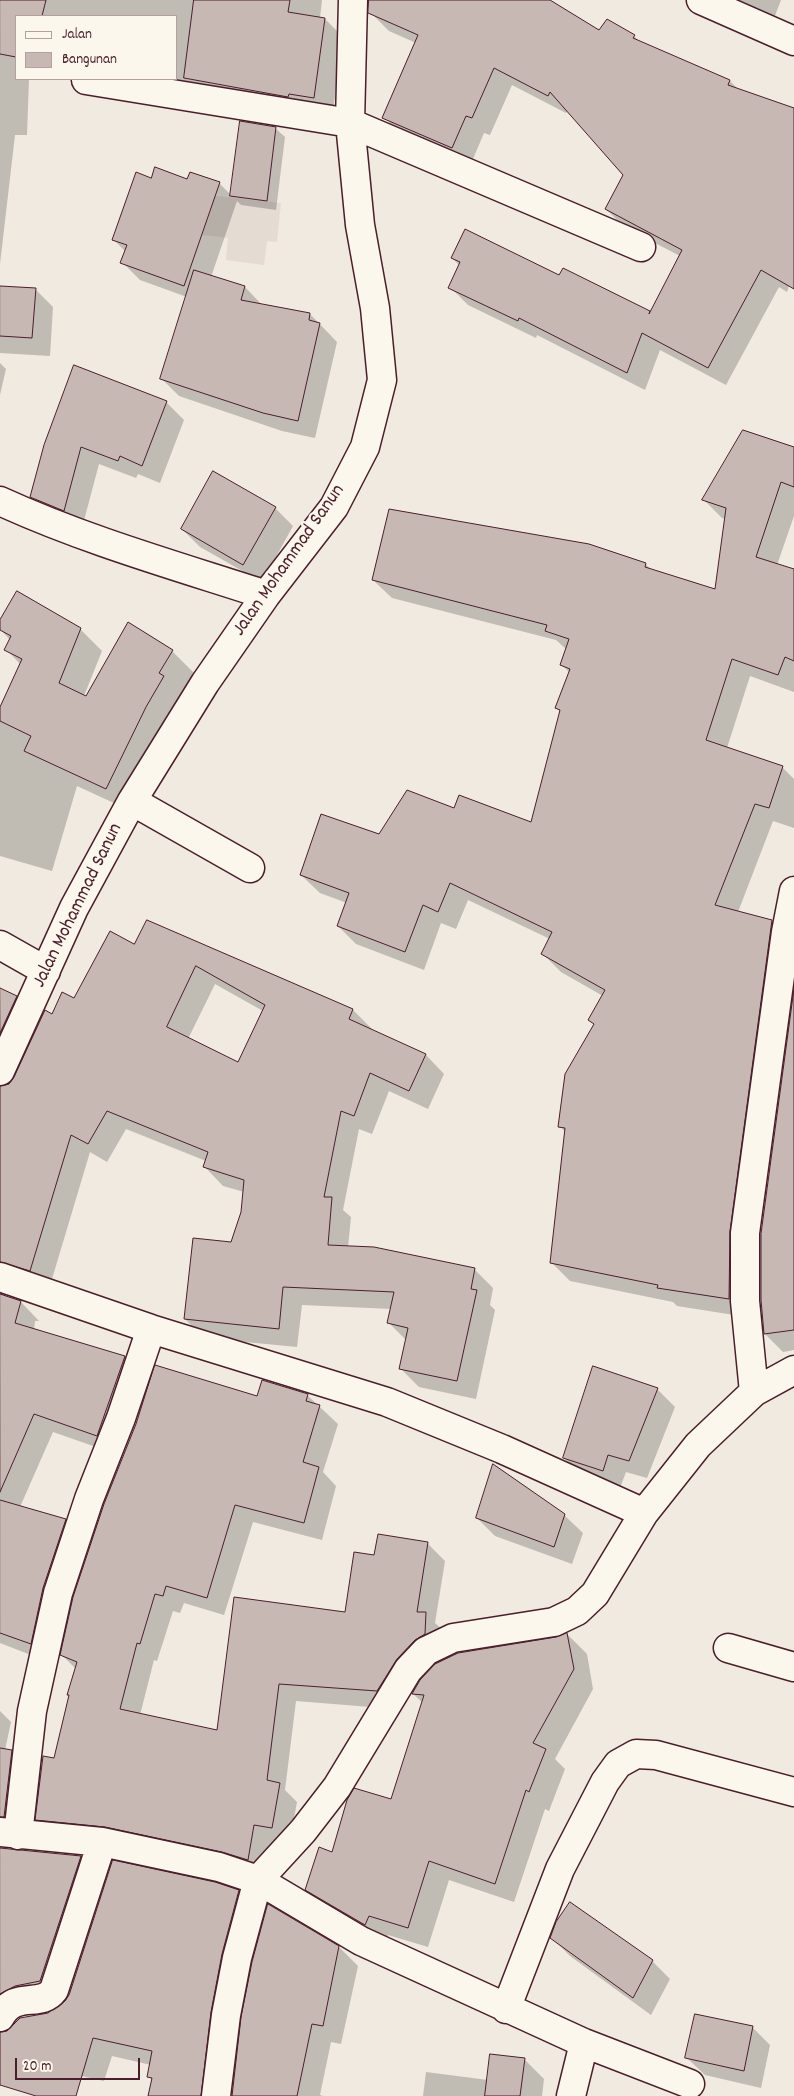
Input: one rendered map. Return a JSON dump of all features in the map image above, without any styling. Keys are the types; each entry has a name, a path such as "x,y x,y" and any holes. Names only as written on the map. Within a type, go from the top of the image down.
{"street":[{"name":"Jalan Mohammad Sanun","path":"0,1071 74,908 132,801 205,683 266,595 334,507 365,447 382,380 375,308 360,225 350,123 353,0"},
{"path":"702,0 792,34"},
{"path":"86,80 350,123 641,247"},
{"path":"0,501 30,515 112,545 266,595"},
{"path":"132,801 250,868"},
{"path":"754,1392 746,1301 745,1233 786,932 794,891"},
{"path":"0,945 46,971"},
{"path":"0,1276 151,1329 387,1402 502,1448 644,1513"},
{"path":"151,1329 121,1418 89,1499 58,1593 32,1711 9,1833 102,1842 219,1867 258,1880 361,1941 499,2006 584,2043 690,2084"},
{"path":"216,2096 226,2015 237,1958 258,1880 303,1830 337,1787 408,1670 426,1651 453,1638 554,1622 577,1611 595,1594 644,1513 698,1445 754,1392 794,1370"},
{"path":"728,1648 794,1667"},
{"path":"499,2006 560,1869 605,1782 618,1764 636,1754 656,1755 794,1792"},
{"path":"0,2017 6,2007 18,2001 43,1998 50,1995 54,1990 102,1842"},
{"path":"571,2096 584,2043"}],"shaded area":[{"path":"207,195 281,203 277,242 267,241 264,265 226,260 228,238 202,235"}],"building":[{"path":"0,0 46,0 42,15 15,15 15,57 0,54"},
{"path":"194,0 290,0 288,12 325,18 314,98 289,94 288,97 184,78"},
{"path":"369,0 550,0 599,30 607,19 635,35 633,38 730,80 728,85 794,108 794,289 761,270 708,368 642,333 627,373 519,318 518,321 448,288 460,262 451,258 465,229 559,275 563,268 650,311 649,314 682,250 605,209 623,175 550,92 548,96 494,68 472,118 466,116 452,148 382,118 418,35 368,13"},
{"path":"240,121 276,127 267,201 230,196"},
{"path":"155,167 187,179 190,172 220,182 184,286 120,263 127,245 112,240 136,172 151,178"},
{"path":"194,270 245,286 241,300 310,313 309,320 320,323 298,421 263,413 160,379"},
{"path":"0,286 36,288 32,338 0,336"},
{"path":"74,365 167,401 142,466 120,456 118,461 81,447 64,511 30,497 44,445"},
{"path":"743,430 794,447 794,487 781,482 756,557 794,569 794,661 785,657 778,675 732,659 706,740 783,766 769,808 755,804 715,905 772,920 730,1231 729,1299 657,1288 658,1285 550,1263 565,1128 558,1127 565,1074 594,1024 588,1020 605,990 541,954 552,932 450,883 438,912 423,905 405,952 337,926 349,893 300,875 321,814 379,834 407,790 454,808 459,795 531,822 560,710 555,708 570,669 560,665 569,639 545,631 547,625 372,580 389,509 589,544 646,563 645,567 715,589 726,508 702,500"},
{"path":"213,471 276,507 243,565 181,529"},
{"path":"17,591 81,628 59,683 86,696 128,622 173,650 159,673 164,676 146,707 106,789 24,751 31,736 0,721 0,707 22,659 4,650 11,636 0,630 0,620"},
{"path":"147,920 353,1009 349,1019 426,1054 409,1091 370,1073 354,1116 341,1111 324,1197 332,1197 328,1245 374,1247 475,1268 471,1289 477,1290 457,1381 399,1369 408,1328 387,1323 394,1292 283,1287 279,1329 184,1319 193,1238 231,1242 241,1212 244,1180 203,1167 208,1152 107,1111 88,1144 71,1135 30,1271 0,1262 0,1086 9,1084 14,1077 45,1010 52,1014 62,992 74,998 110,931 134,944","holes":["196,966 265,1005 238,1062 167,1027"]},
{"path":"0,988 17,996 0,1033"},
{"path":"794,989 794,1330 764,1334 761,1300 761,1234"},
{"path":"0,1294 21,1301 15,1323 125,1356 97,1436 34,1414 0,1492"},
{"path":"155,1365 257,1396 262,1380 308,1394 306,1401 320,1405 303,1462 319,1467 304,1523 235,1505 207,1598 166,1586 163,1596 155,1594 140,1644 137,1643 120,1709 217,1730 234,1597 345,1612 354,1552 374,1555 378,1534 428,1542 417,1612 426,1612 425,1634 415,1640 397,1659 377,1691 279,1684 267,1780 280,1783 272,1828 254,1825 248,1860 222,1852 105,1827 35,1820 43,1756 54,1758 69,1695 67,1695 77,1662 60,1655 73,1597 104,1504 136,1424"},
{"path":"593,1366 658,1388 629,1461 608,1455 603,1471 563,1458"},
{"path":"493,1464 565,1514 554,1547 476,1518"},
{"path":"0,1500 66,1519 43,1588 31,1644 0,1633"},
{"path":"567,1633 574,1669 533,1743 546,1749 529,1792 526,1790 495,1884 429,1861 408,1928 369,1916 365,1925 305,1890 319,1847 332,1852 347,1800 354,1788 391,1799 424,1695 412,1694 420,1680 435,1664 458,1653 556,1637"},
{"path":"0,1748 12,1750 4,1817 0,1817"},
{"path":"0,1848 81,1856 40,1981 15,1986 0,1994"},
{"path":"113,1860 215,1882 239,1890 222,1954 211,2012 201,2096 148,2096 152,2078 147,2077 152,2051 93,2038 76,2096 36,2096 0,2085 0,2032 7,2031 20,2018 48,2013 65,2001 69,1995"},
{"path":"570,1902 653,1960 633,1998 550,1938 556,1922"},
{"path":"268,1904 339,1946 323,2026 312,2024 297,2096 232,2096 241,2017 252,1962"},
{"path":"695,2014 753,2026 744,2071 685,2058"},
{"path":"490,2054 525,2058 520,2096 485,2096"}]}
